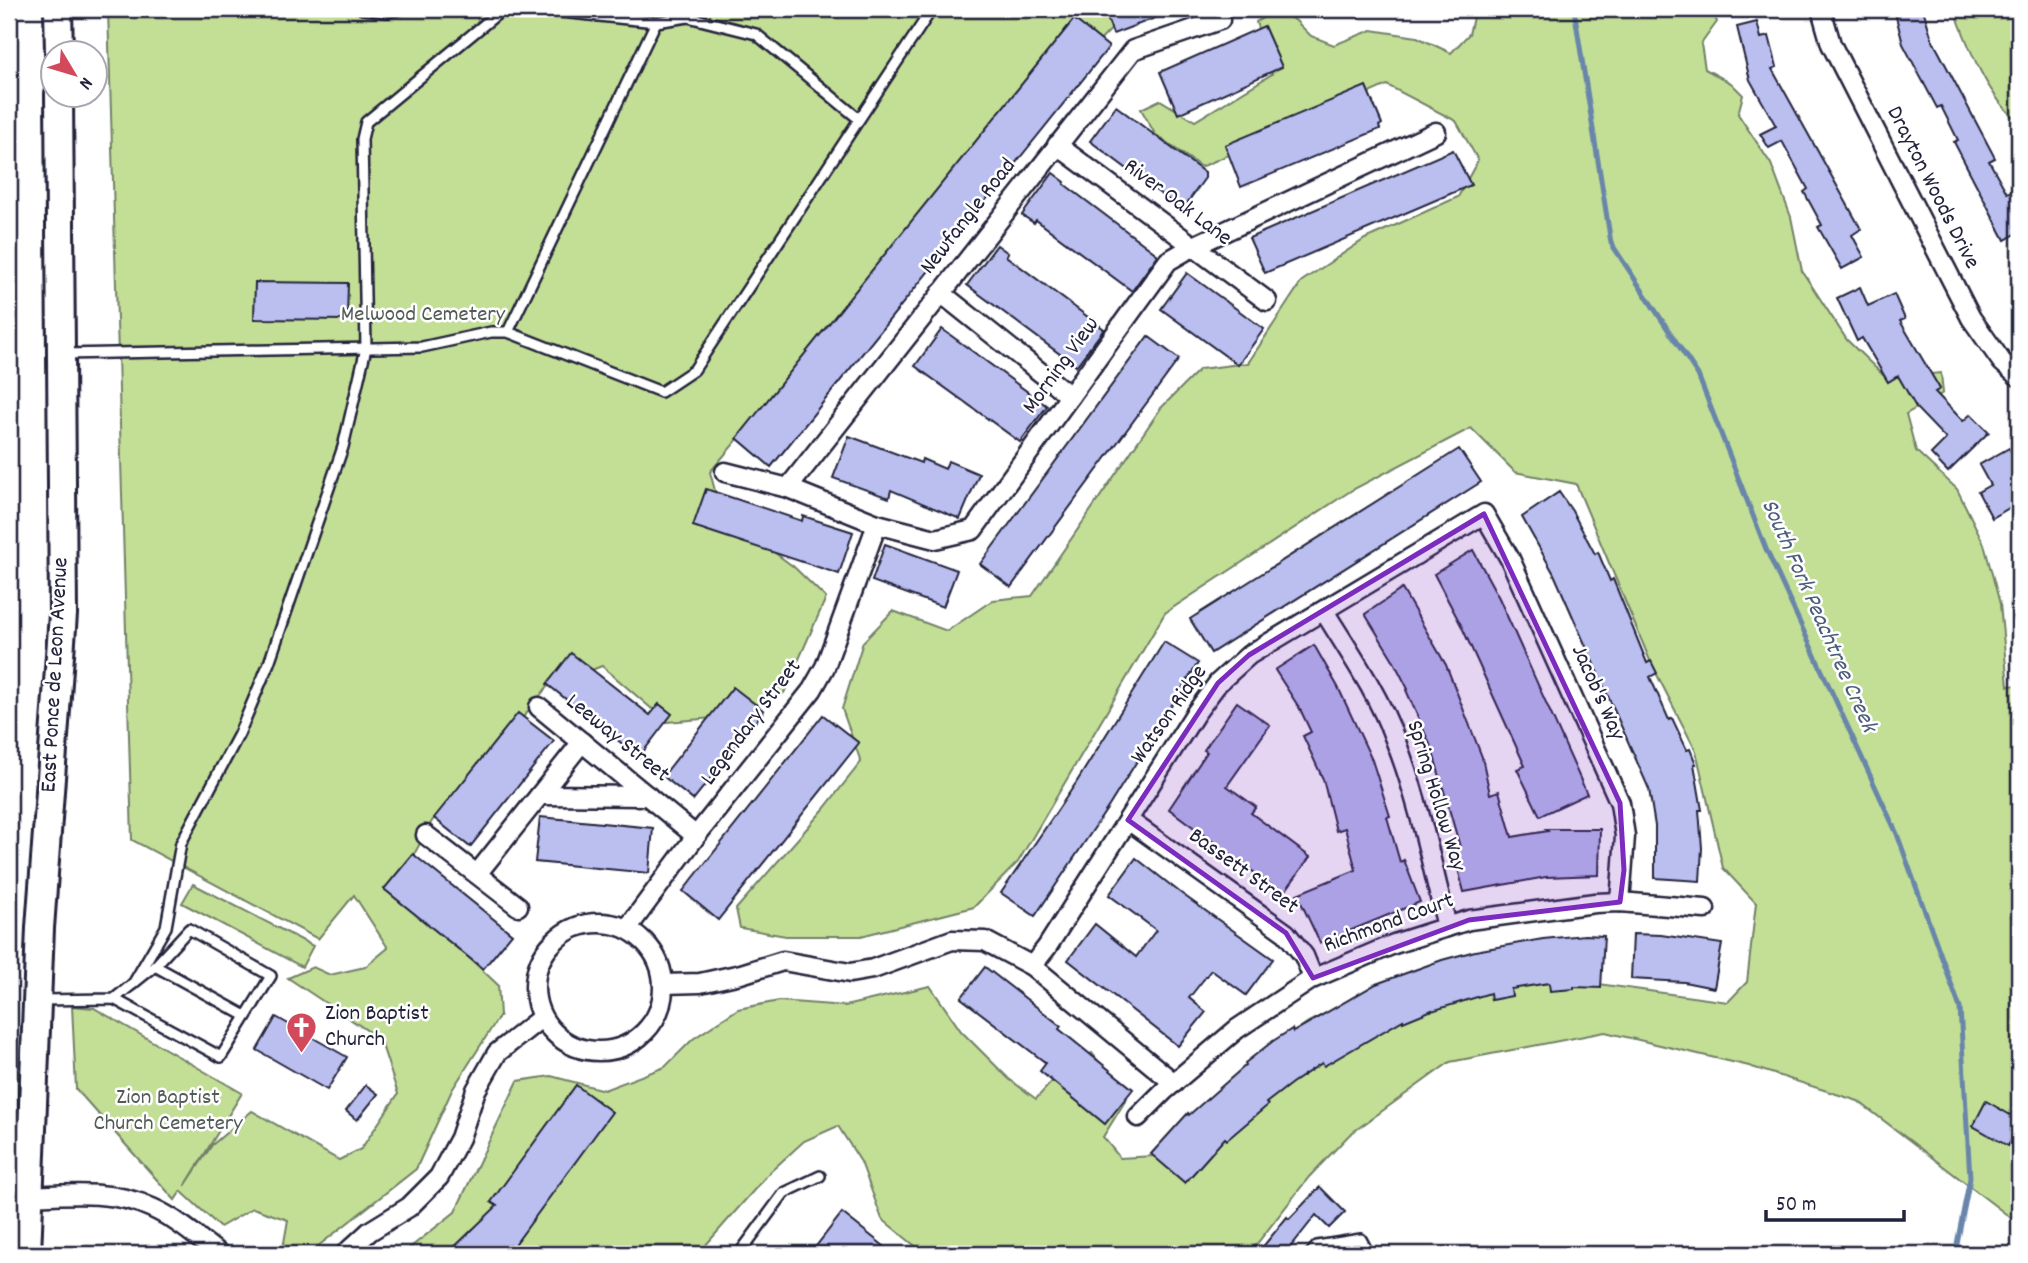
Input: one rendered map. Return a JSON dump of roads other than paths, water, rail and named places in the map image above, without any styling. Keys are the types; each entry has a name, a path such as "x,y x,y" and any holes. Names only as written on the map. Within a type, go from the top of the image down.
{"main road":[{"path":"58,9 59,38"},
{"name":"East Ponce de Leon Avenue","path":"27,1254 41,914 63,614 59,108"}],"street":[{"name":"Drayton Woods Drive","path":"1821,9 1831,44 1971,318 2002,362 2019,377"},
{"name":"Newfangle Road","path":"788,488 1133,50 1220,20"},
{"name":"Morning View","path":"725,472 788,488 877,524 935,539 974,530 1168,261 1194,246 1436,132"},
{"name":"River Oak Lane","path":"1057,145 1267,301"},
{"path":"941,293 1070,396"},
{"name":"Watson Ridge","path":"1032,966 1218,683 1250,655 1484,514"},
{"name":"Jacob's Way","path":"1484,514 1510,559 1620,803 1625,836 1620,902"},
{"name":"Legendary Street","path":"627,929 696,835 812,690 825,667 877,524"},
{"name":"Spring Hollow Way","path":"1324,611 1371,686 1396,741 1413,793 1447,927"},
{"name":"Leeway Street","path":"539,707 696,835"},
{"path":"477,874 582,742"},
{"path":"540,795 648,796"},
{"name":"Bassett Street","path":"1128,820 1286,933 1304,956 1313,978"},
{"path":"426,835 517,906"},
{"name":"Richmond Court","path":"1138,1117 1237,1029 1313,978 1394,944 1469,920 1595,903 1620,902 1705,909"},
{"path":"607,923 627,929 642,938 661,967 664,984 661,1006 651,1026 636,1041 616,1050 594,1052 573,1047 555,1035 541,1018 535,999 535,979 541,959 552,943 568,930 587,924 607,923"},
{"path":"664,984 699,983 783,961 850,973 873,969 952,940 985,942 1032,966 1174,1083"},
{"path":"345,1254 370,1231 409,1206 439,1177 460,1138 476,1090 497,1053 541,1018"},
{"path":"30,1196 104,1195 150,1207 178,1222 219,1254"}],"lane":[{"path":"362,9 388,12 401,9"},
{"path":"133,984 166,927 181,843 239,734 269,663 343,447 366,348 362,139 366,122 503,9"},
{"path":"532,9 656,22 688,17 757,34 859,119"},
{"path":"61,354 422,347 491,332 508,332 661,393 694,370 932,9"},
{"path":"508,332 656,22"},
{"path":"38,1000 114,999 221,1057 271,976 189,929 155,967 114,999"},
{"path":"155,967 246,1016"},
{"path":"739,1254 784,1194 820,1176"},
{"path":"1310,1254 1317,1246 1361,1239 1369,1254"}],"waterway":[{"name":"South Fork Peachtree Creek","path":"1574,9 1611,243 1698,375 1766,549 1897,834 1960,1008 1970,1178 1955,1254"}],"place":[{"name":"Zion Baptist Church","path":"302,1054"}],"park label":[{"name":"Melwood Cemetery","path":"423,315"},
{"name":"Zion Baptist Church Cemetery","path":"168,1111"}]}
